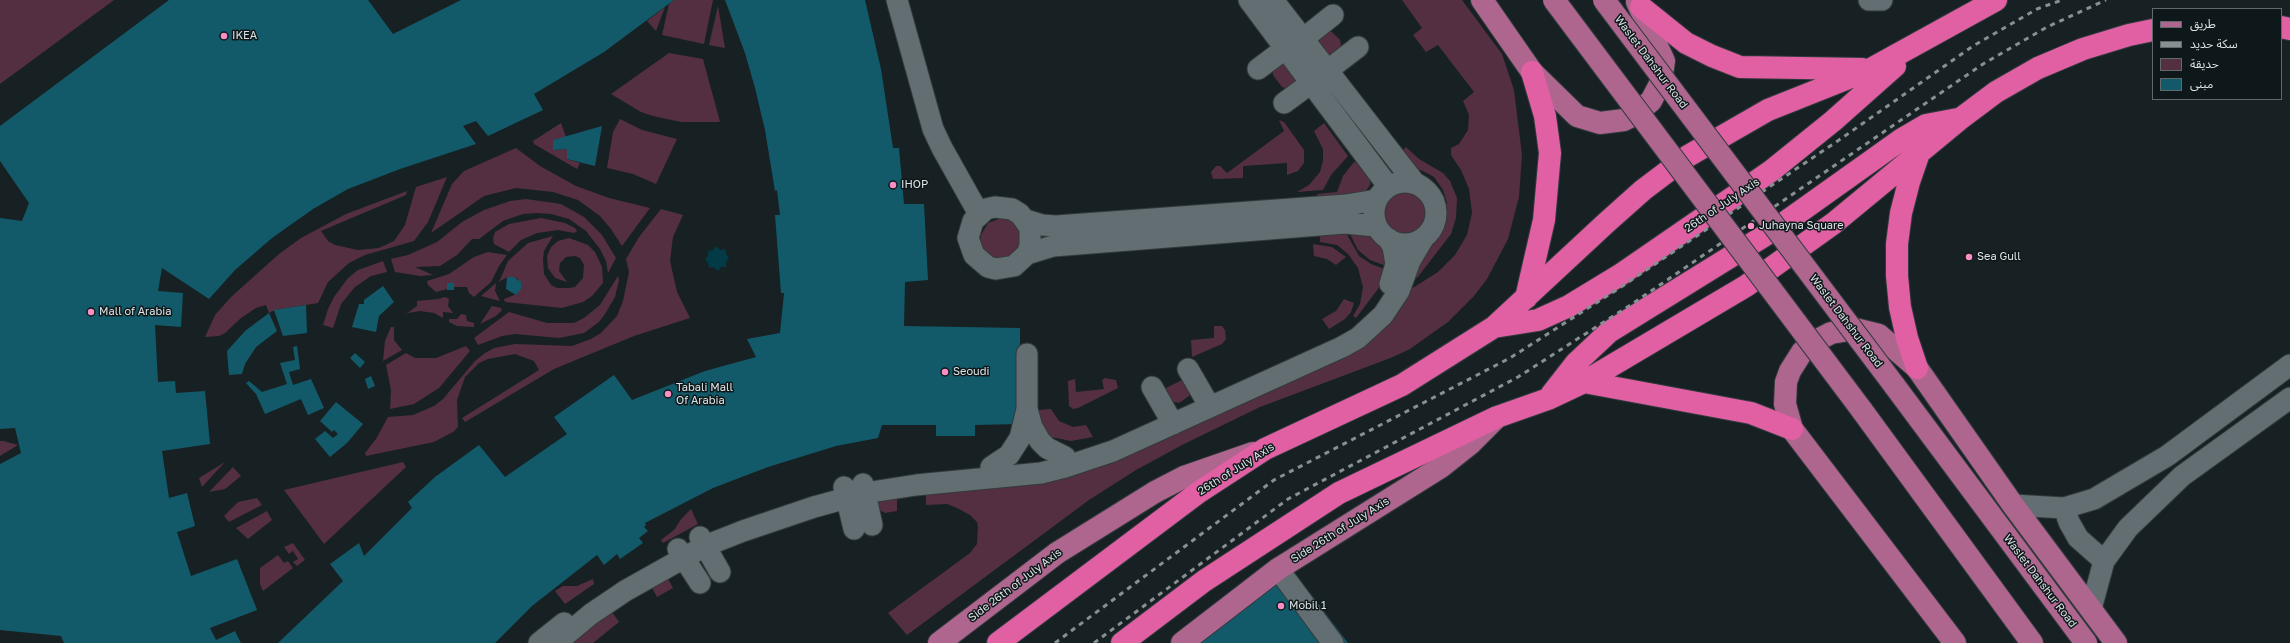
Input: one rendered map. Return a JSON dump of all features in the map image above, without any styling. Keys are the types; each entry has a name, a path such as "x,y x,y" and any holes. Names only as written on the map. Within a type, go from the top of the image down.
{"highway":[{"name":"26th of July Axis","path":"998,643 1199,492 1266,449 1402,385 1494,327 1643,190 1688,156 1768,110 1871,69 1996,0"},
{"path":"1638,4 1686,43 1712,56 1740,67 1871,69"},
{"path":"1122,643 1210,577 1339,493 1497,417 1548,399 1584,382 1746,286 1834,223 1960,119 1996,92 2038,68 2083,49 2130,34 2152,30"},
{"name":"26th of July Axis","path":"1494,327 1538,320 1569,306 1620,275 1771,171 1833,121 1924,40"},
{"path":"1526,298 1544,220 1550,153 1545,116 1532,72"},
{"path":"1548,399 1576,363 1609,332 1777,228 1902,139 1926,125 1960,119"},
{"path":"1917,368 1907,338 1900,307 1897,276 1897,244 1901,212 1909,182 1920,152"},
{"path":"1584,382 1751,413 1792,429"}],"main road":[{"path":"1482,0 1532,72 1577,116 1600,123 1624,120 1643,109 1654,97 1661,82 1664,72 1664,61 1638,4"},
{"path":"1554,0 1861,409 2032,643"},
{"name":"Waslet Dahshur Road","path":"1604,0 2086,643"},
{"path":"1955,643 1792,429 1785,404 1786,382 1790,371 1802,352 1819,338 1843,330 1868,331 1879,335 1917,368 2014,506 2116,643"},
{"name":"Side 26th of July Axis","path":"1182,643 1278,569 1441,467 1470,444 1497,417"},
{"name":"Side 26th of July Axis","path":"939,643 1057,553 1155,492 1208,467 1266,449"}],"street":[{"path":"897,0 933,129 942,148 987,210"},
{"path":"908,0 940,123 964,170 987,210"},
{"path":"1208,402 1358,338 1371,327 1392,303 1402,284 1410,261 1423,239 1434,225 1437,207 1429,192 1414,182 1328,70 1294,43 1249,0"},
{"path":"1273,0 1311,83 1382,193"},
{"path":"1869,0 1882,0"},
{"path":"1258,69 1333,15"},
{"path":"1328,70 1358,47"},
{"path":"1284,104 1311,83"},
{"path":"1026,220 1031,237 1027,254 1021,261 1005,268 988,267 980,262 974,255 968,238 970,230 987,210 1012,209 1026,220 1042,225 1056,226 1346,205 1382,193 1405,181 1414,182"},
{"path":"855,490 1047,472 1108,453 1171,419 1336,339 1365,319 1382,297 1395,272 1396,255 1374,217 1382,193"},
{"path":"1027,254 1053,246 1338,224 1382,233 1406,244 1423,239"},
{"path":"991,467 1001,462 1016,446 1023,430 1027,408 1027,354"},
{"path":"2014,506 2064,508 2094,499 2166,456 2290,365"},
{"path":"1188,369 1208,402"},
{"path":"1152,387 1171,419"},
{"path":"2091,609 2104,562 2128,528 2182,476 2290,398"},
{"path":"1027,408 1032,427 1040,441 1047,448 1065,457"},
{"path":"539,643 596,599 702,542 782,517 855,490 921,475 1025,464 1065,457 1094,448 1171,419"},
{"path":"2166,456 2182,476"},
{"path":"855,490 863,527"},
{"path":"2064,508 2069,522 2078,538 2104,562"},
{"path":"702,542 720,572"},
{"path":"681,554 700,583"},
{"path":"556,643 591,614 681,554"},
{"path":"1278,569 1333,643"}],"green space":[{"path":"0,0 114,0 0,84"},
{"path":"674,0 713,0 704,44 662,35 669,4"},
{"path":"1402,0 1462,0 1502,54 1514,90 1522,155 1519,197 1508,239 1487,279 1474,296 1448,322 1410,349 1393,357 1260,407 1182,445 1136,470 1089,500 907,635 888,613 970,553 977,544 978,527 977,522 970,515 957,508 947,504 926,505 926,493 897,497 897,511 885,513 878,509 877,503 881,496 1030,482 1294,376 1403,294 1438,272 1455,255 1467,235 1472,213 1469,189 1461,170 1451,155 1451,148 1459,144 1468,130 1469,115 1463,101 1474,92 1438,45 1426,52 1413,35 1422,28"},
{"path":"718,6 725,48 709,45"},
{"path":"665,7 656,31 647,21"},
{"path":"1330,30 1340,40 1341,48 1330,56 1318,43 1318,37"},
{"path":"669,53 703,59 720,122 681,122 653,116 641,112 611,94"},
{"path":"1283,63 1299,80 1289,89 1282,87 1273,75 1273,69"},
{"path":"620,119 642,130 677,139 656,184 633,174 607,168 613,132"},
{"path":"1279,120 1284,122 1304,150 1304,163 1298,171 1287,175 1287,163 1243,166 1243,178 1213,179 1211,172 1216,166 1220,166 1227,173 1284,131"},
{"path":"561,123 566,137 553,140 553,150 567,149 567,159 580,163 577,169 534,144 533,141"},
{"path":"1324,123 1348,156 1331,175 1323,190 1297,192 1309,185 1320,172 1323,161 1323,149 1314,131"},
{"path":"1406,147 1419,159 1443,173 1450,181 1457,198 1456,218 1451,234 1417,278 1413,273 1430,242 1442,228 1447,203 1443,190 1434,177 1416,169 1400,153"},
{"path":"516,148 540,166 576,186 609,198 650,208 622,246 600,216 578,200 553,192 516,188 484,196 431,233 452,184 464,171"},
{"path":"1354,162 1359,163 1370,176 1370,185 1365,192 1318,199 1317,194 1337,192 1343,176"},
{"path":"447,177 428,222 414,241 365,255 349,263 328,282 318,303 275,310 269,313 266,305 256,308 241,318 225,333 219,336 205,337 215,315 231,297 279,254 301,238 346,214 407,191 406,195 321,231 328,241 335,245 358,250 379,248 394,241 405,225 416,187"},
{"path":"1404,187 1413,189 1421,194 1426,202 1428,211 1426,220 1421,228 1413,233 1404,235 1395,233 1387,228 1382,220 1380,211 1382,202 1387,194 1395,189"},
{"path":"526,199 561,204 584,217 602,235 616,258 608,273 606,261 600,249 586,231 569,219 551,214 537,213 523,214 503,221 479,239 472,239 457,255 440,266 415,267 433,275 420,276 395,272 391,259 408,255 437,242 462,222 484,210 510,201"},
{"path":"661,209 683,215 673,237 670,261 677,292 690,318 634,336 554,369 465,422 462,418 539,370 534,361 515,354 488,359 479,363 465,377 457,400 458,427 453,432 434,442 366,456 365,453 376,439 388,417 413,415 434,406 443,399 475,361 494,348 515,344 572,346 591,339 601,333 617,316 623,301 629,272 626,259 639,237"},
{"path":"541,218 565,223 575,228 577,231 574,233 558,230 537,233 521,240 509,252 494,244 493,238 495,232 509,224"},
{"path":"1001,218 1008,219 1020,226 1024,246 1004,263 985,255 980,242 981,235 988,223"},
{"path":"1345,231 1359,256 1371,264 1387,270 1378,289 1356,318 1353,316 1360,304 1363,287 1358,268 1348,254 1337,245 1320,242 1320,234"},
{"path":"1349,232 1369,234 1384,247 1389,267 1370,260 1358,250"},
{"path":"553,236 544,251 543,259 544,274 551,285 557,288 575,287 583,278 584,265 580,258 575,256 566,257 560,263 559,271 567,282 555,278 548,268 547,256 551,247 558,241 569,238 588,245 595,252 602,267 603,283 592,296 583,302 562,308 505,302 504,299 517,294 521,285 518,279 514,277 507,277 499,282 508,261 528,243"},
{"path":"1313,244 1332,247 1346,257 1336,265 1327,259 1314,256"},
{"path":"488,252 507,255 499,266 491,282 474,297 469,293 467,287 454,287 454,283 447,289 436,292 428,285 427,281 449,274 474,257"},
{"path":"383,261 387,272 371,276 355,287 341,304 333,328 323,325 334,297 348,278 358,270"},
{"path":"618,276 619,280 615,297 605,314 599,322 584,333 559,338 515,334 502,336 478,345 474,338 509,312 547,323 574,323 584,318 600,305"},
{"path":"496,283 495,291 500,301 481,296"},
{"path":"445,297 449,299 448,306 453,313 443,312 443,318 434,313 420,311 408,313 402,317 417,306 417,301"},
{"path":"1344,299 1354,303 1351,312 1345,319 1329,329 1322,319 1336,311"},
{"path":"492,306 501,308 502,310 496,316 480,324"},
{"path":"461,314 466,315 467,321 474,323 474,327 457,326 449,322 449,319 457,319"},
{"path":"1214,326 1222,326 1225,330 1226,339 1222,344 1192,357 1191,340 1214,338"},
{"path":"391,327 394,327 394,340 402,350 383,361 385,341"},
{"path":"466,346 470,351 439,388 414,404 390,409 391,390 386,365 406,353 415,358 436,358"},
{"path":"1105,378 1116,380 1118,388 1078,408 1073,409 1069,406 1068,381 1075,379 1076,392 1104,389 1102,380"},
{"path":"1182,380 1186,383 1190,392 1189,396 1179,403 1174,402 1166,392 1166,388"},
{"path":"1051,409 1059,421 1073,427 1086,425 1093,437 1071,441 1051,437 1045,433 1037,413 1039,410"},
{"path":"0,441 3,441 18,445 0,456"},
{"path":"225,462 202,487 199,478"},
{"path":"403,462 406,467 324,544 284,490"},
{"path":"233,467 241,476 225,489 209,492"},
{"path":"257,498 262,505 229,522 224,516 238,502"},
{"path":"691,509 698,524 663,543 661,540 674,530 682,518"},
{"path":"267,511 272,520 248,539 236,528"},
{"path":"293,543 305,560 297,566 293,562 298,559 293,551 289,554 284,547"},
{"path":"278,555 284,563 288,561 293,568 263,591 260,584 260,568"},
{"path":"665,573 673,588 657,597 651,586 612,612 619,622 593,643 562,643"},
{"path":"593,579 594,584 565,604 555,591 563,586 577,586"}],"water":[{"path":"716,246 720,250 725,249 729,258 726,262 726,267 721,267 718,271 714,267 709,268 705,259 708,256 708,251 713,250"}],"building":[{"name":"Mall of Arabia","path":"169,0 368,0 393,34 461,0 674,0 604,52 534,94 543,110 488,136 476,121 463,126 476,144 400,169 348,189 313,209 272,238 235,270 209,299 162,268 158,291 183,293 181,327 155,325 158,382 175,381 176,393 205,391 210,444 162,451 169,498 187,493 195,526 177,532 191,576 237,559 257,610 210,628 216,640 235,631 241,643 64,643 61,636 0,630 0,464 21,453 15,428 0,429 0,218 22,221 29,203 0,161 0,126"},
{"path":"725,0 865,0 881,69 893,148 899,148 904,204 924,204 928,280 905,282 904,326 1020,328 1020,424 975,425 975,436 936,436 936,425 882,425 878,438 836,446 768,467 713,488 645,523 646,525 644,527 648,531 639,538 643,543 620,559 617,554 604,565 597,555 532,606 495,643 278,643 343,581 330,564 359,543 364,556 412,508 408,502 435,477 479,445 505,477 567,434 554,417 614,375 632,400 705,371 756,357 747,339 780,333 784,293 781,293 775,215 780,215 777,190 775,191 765,130 755,88 745,53"},
{"path":"602,126 595,166 567,159 567,149 553,150 553,140"},
{"path":"507,277 514,277 521,282 521,289 516,295 506,289"},
{"path":"447,283 454,283 454,290 447,290"},
{"path":"383,286 394,302 379,316 376,332 352,327 359,304 364,304 364,300"},
{"path":"306,305 307,333 283,336 274,310"},
{"path":"269,313 277,331 256,347 245,364 242,374 229,375 227,351 245,331"},
{"path":"297,346 300,369 289,372 293,385 311,379 324,408 308,415 301,399 265,414 256,394 246,383 249,381 262,392 287,384 280,363 295,360 293,347"},
{"path":"355,353 365,362 360,368 350,358"},
{"path":"371,376 375,386 368,389 365,379"},
{"path":"336,402 363,424 347,443 330,457 315,439 325,431 333,438 338,434 334,430 332,432 320,421"},
{"name":"Mobil 1","path":"1292,569 1348,643 1191,643"}],"railway":[{"path":"1055,643 1274,480 1510,358 1621,287 1842,138 1973,46 2037,9 2062,0"},
{"path":"1094,643 1288,499 1518,377 1632,304 1983,64 2047,27 2106,0"}],"place":[{"name":"IKEA","path":"224,36"},
{"name":"IHOP","path":"893,185"},
{"name":"Juhayna Square","path":"1751,226"},
{"name":"Sea Gull","path":"1969,257"},
{"name":"Mall of Arabia","path":"91,312"},
{"name":"Seoudi","path":"945,372"},
{"name":"Tabali Mall Of Arabia","path":"668,394"},
{"name":"Mobil 1","path":"1281,606"}]}
